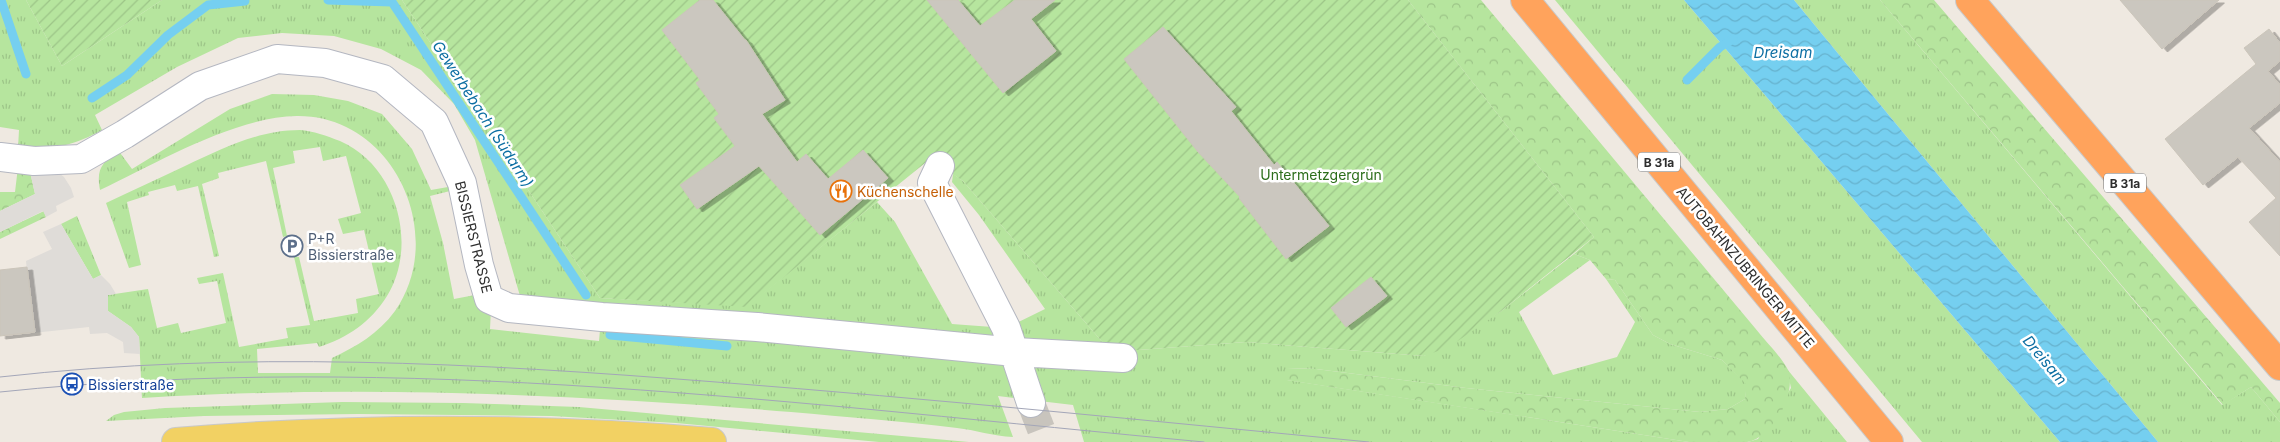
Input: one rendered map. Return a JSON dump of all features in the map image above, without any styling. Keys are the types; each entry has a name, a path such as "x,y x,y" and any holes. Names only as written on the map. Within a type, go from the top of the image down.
{"highway":[{"name":"AUTOBAHNZUBRINGER MITTE","path":"1525,0 1889,442"},
{"name":"B 31a","path":"1970,0 2280,366"}],"main road":[{"path":"176,442 260,436 431,431 648,436 712,442"}],"lane":[{"name":"BISSIERSTRASSE","path":"0,157 34,161 80,159 125,134 200,86 277,60 325,62 383,79 434,122 462,183 479,265 489,299 509,308 757,327 1015,352"},
{"path":"940,166 932,184 1006,328 1031,403"},
{"path":"1015,352 1123,358"}],"green space":[{"path":"0,0 26,0 62,66 162,0 402,0 600,298 747,306 877,202 895,222 952,324 1006,328 1045,309 979,215 952,182 953,174 963,181 1111,352 1246,342 1424,356 1500,312 1574,254 1590,260 1519,312 1553,375 1617,357 1635,322 1606,279 1615,280 1653,335 1670,344 1722,360 1747,384 1745,399 1728,409 1700,412 1466,388 1316,369 1287,368 1287,380 1689,442 1084,442 1073,405 998,396 1013,437 957,428 853,417 629,400 548,396 467,393 305,392 142,398 139,337 131,327 108,311 108,295 148,289 157,328 178,323 181,333 226,323 217,281 199,284 197,278 223,273 239,347 288,338 286,328 310,325 294,257 299,257 314,321 358,313 356,299 379,294 364,230 343,234 338,219 361,213 346,156 323,161 320,147 293,151 295,163 273,168 287,236 283,237 266,161 218,173 219,178 202,184 219,256 214,257 198,186 177,191 175,185 148,192 149,195 127,202 141,265 129,268 106,203 213,153 255,137 285,131 310,131 340,141 359,152 375,168 388,187 396,208 401,230 401,253 396,275 387,296 374,314 349,334 319,347 317,343 257,349 258,373 330,373 332,358 366,339 382,326 395,311 410,281 416,248 413,216 402,185 385,157 361,135 331,121 297,116 273,118 248,124 196,143 100,190 99,177 101,167 118,150 132,169 230,109 272,94 314,95 348,101 382,114 412,149 431,190 448,187 450,191 430,196 443,243 454,299 475,295 491,309 490,329 599,341 602,307 520,296 475,140 454,104 421,70 381,49 334,36 282,33 238,38 177,67 95,115 102,130 91,136 62,146 18,148 19,130 0,127"},
{"path":"26,0 162,0 62,66"},
{"name":"Untermetzgergrün","path":"402,0 1408,0 1594,237 1500,312 1449,347 1424,356 1246,342 1111,352 963,181 930,159 747,307 600,298"},
{"path":"1408,0 1481,0 1776,353 1787,368 1790,378 1789,389 1781,412 1765,432 1756,439 1747,442 1689,442 1286,380 1287,368 1316,369 1466,388 1700,412 1728,409 1745,399 1746,384 1722,360 1670,344 1653,335 1615,280 1606,279 1590,260 1574,254 1594,237"},
{"path":"1555,0 1684,0 2060,442 1922,442"},
{"path":"1794,0 1880,0 2222,405 2251,387 2280,422 2280,442 2158,442"},
{"path":"1880,0 1934,0 2280,403 2280,422 2251,387 2223,405"},
{"path":"18,167 29,167 35,194 0,211 0,192 15,192"},
{"path":"44,211 46,217 0,239 0,232"},
{"path":"77,216 101,275 93,279 61,224"},
{"path":"1787,369 1847,442 1748,442 1758,439 1791,388"},
{"path":"342,402 463,403 579,407 969,442 879,442 676,423 551,416 359,414 204,416 106,421 114,415 124,412 165,408"}],"shaded area":[{"path":"29,167 55,170 64,177 74,197 56,206 57,211 46,217 43,211 0,232 0,211 35,194"},
{"path":"61,224 93,279 101,275 110,284 116,294 108,295 108,311 131,327 139,337 140,354 124,353 123,342 107,333 90,334 89,327 33,333 26,261 52,249 43,232"}],"water":[{"name":"Dreisam","path":"1684,0 1794,0 2158,442 2060,442"}],"building":[{"path":"700,0 713,0 746,40 785,100 762,114 797,162 806,154 828,179 863,150 888,178 820,235 759,166 697,209 680,185 735,146 714,118 719,114 696,83 700,80 662,30"},
{"path":"927,0 958,0 980,26 1015,0 1055,0 1031,19 1056,51 1003,93"},
{"path":"2120,0 2219,0 2162,49"},
{"path":"1163,27 1236,107 1231,111 1274,165 1277,162 1329,226 1286,259 1240,197 1198,152 1124,59"},
{"path":"2269,29 2280,43 2280,61 2268,71 2280,85 2280,103 2249,128 2280,162 2280,256 2249,222 2276,198 2238,157 2203,185 2165,139 2256,64 2244,48"},
{"path":"27,267 35,332 0,336 0,270"},
{"path":"1371,277 1387,296 1346,327 1331,308"}],"waterway":[{"name":"Gewerbebach (Südarm)","path":"1,0 26,74"},
{"name":"Gewerbebach (Südarm)","path":"328,0 392,2 586,295"},
{"name":"Gewerbebach (Südarm)","path":"92,98 127,75 168,35 208,5 245,1"},
{"path":"1687,80 1720,47 1733,39"},
{"name":"Gewerbebach (Südarm)","path":"610,335 727,346"}],"tunnel":[{"path":"1031,403 1046,442"}],"tram line":[{"path":"0,377 90,369 269,362 358,362 536,369 1043,410 1369,442"},
{"path":"0,392 150,381 301,377 452,380 603,387 753,399 1204,442"}],"place":[{"name":"Küchenschelle","path":"841,191"},
{"name":"P+R Bissierstraße","path":"292,246"},
{"name":"Bissierstraße","path":"72,384"}]}
